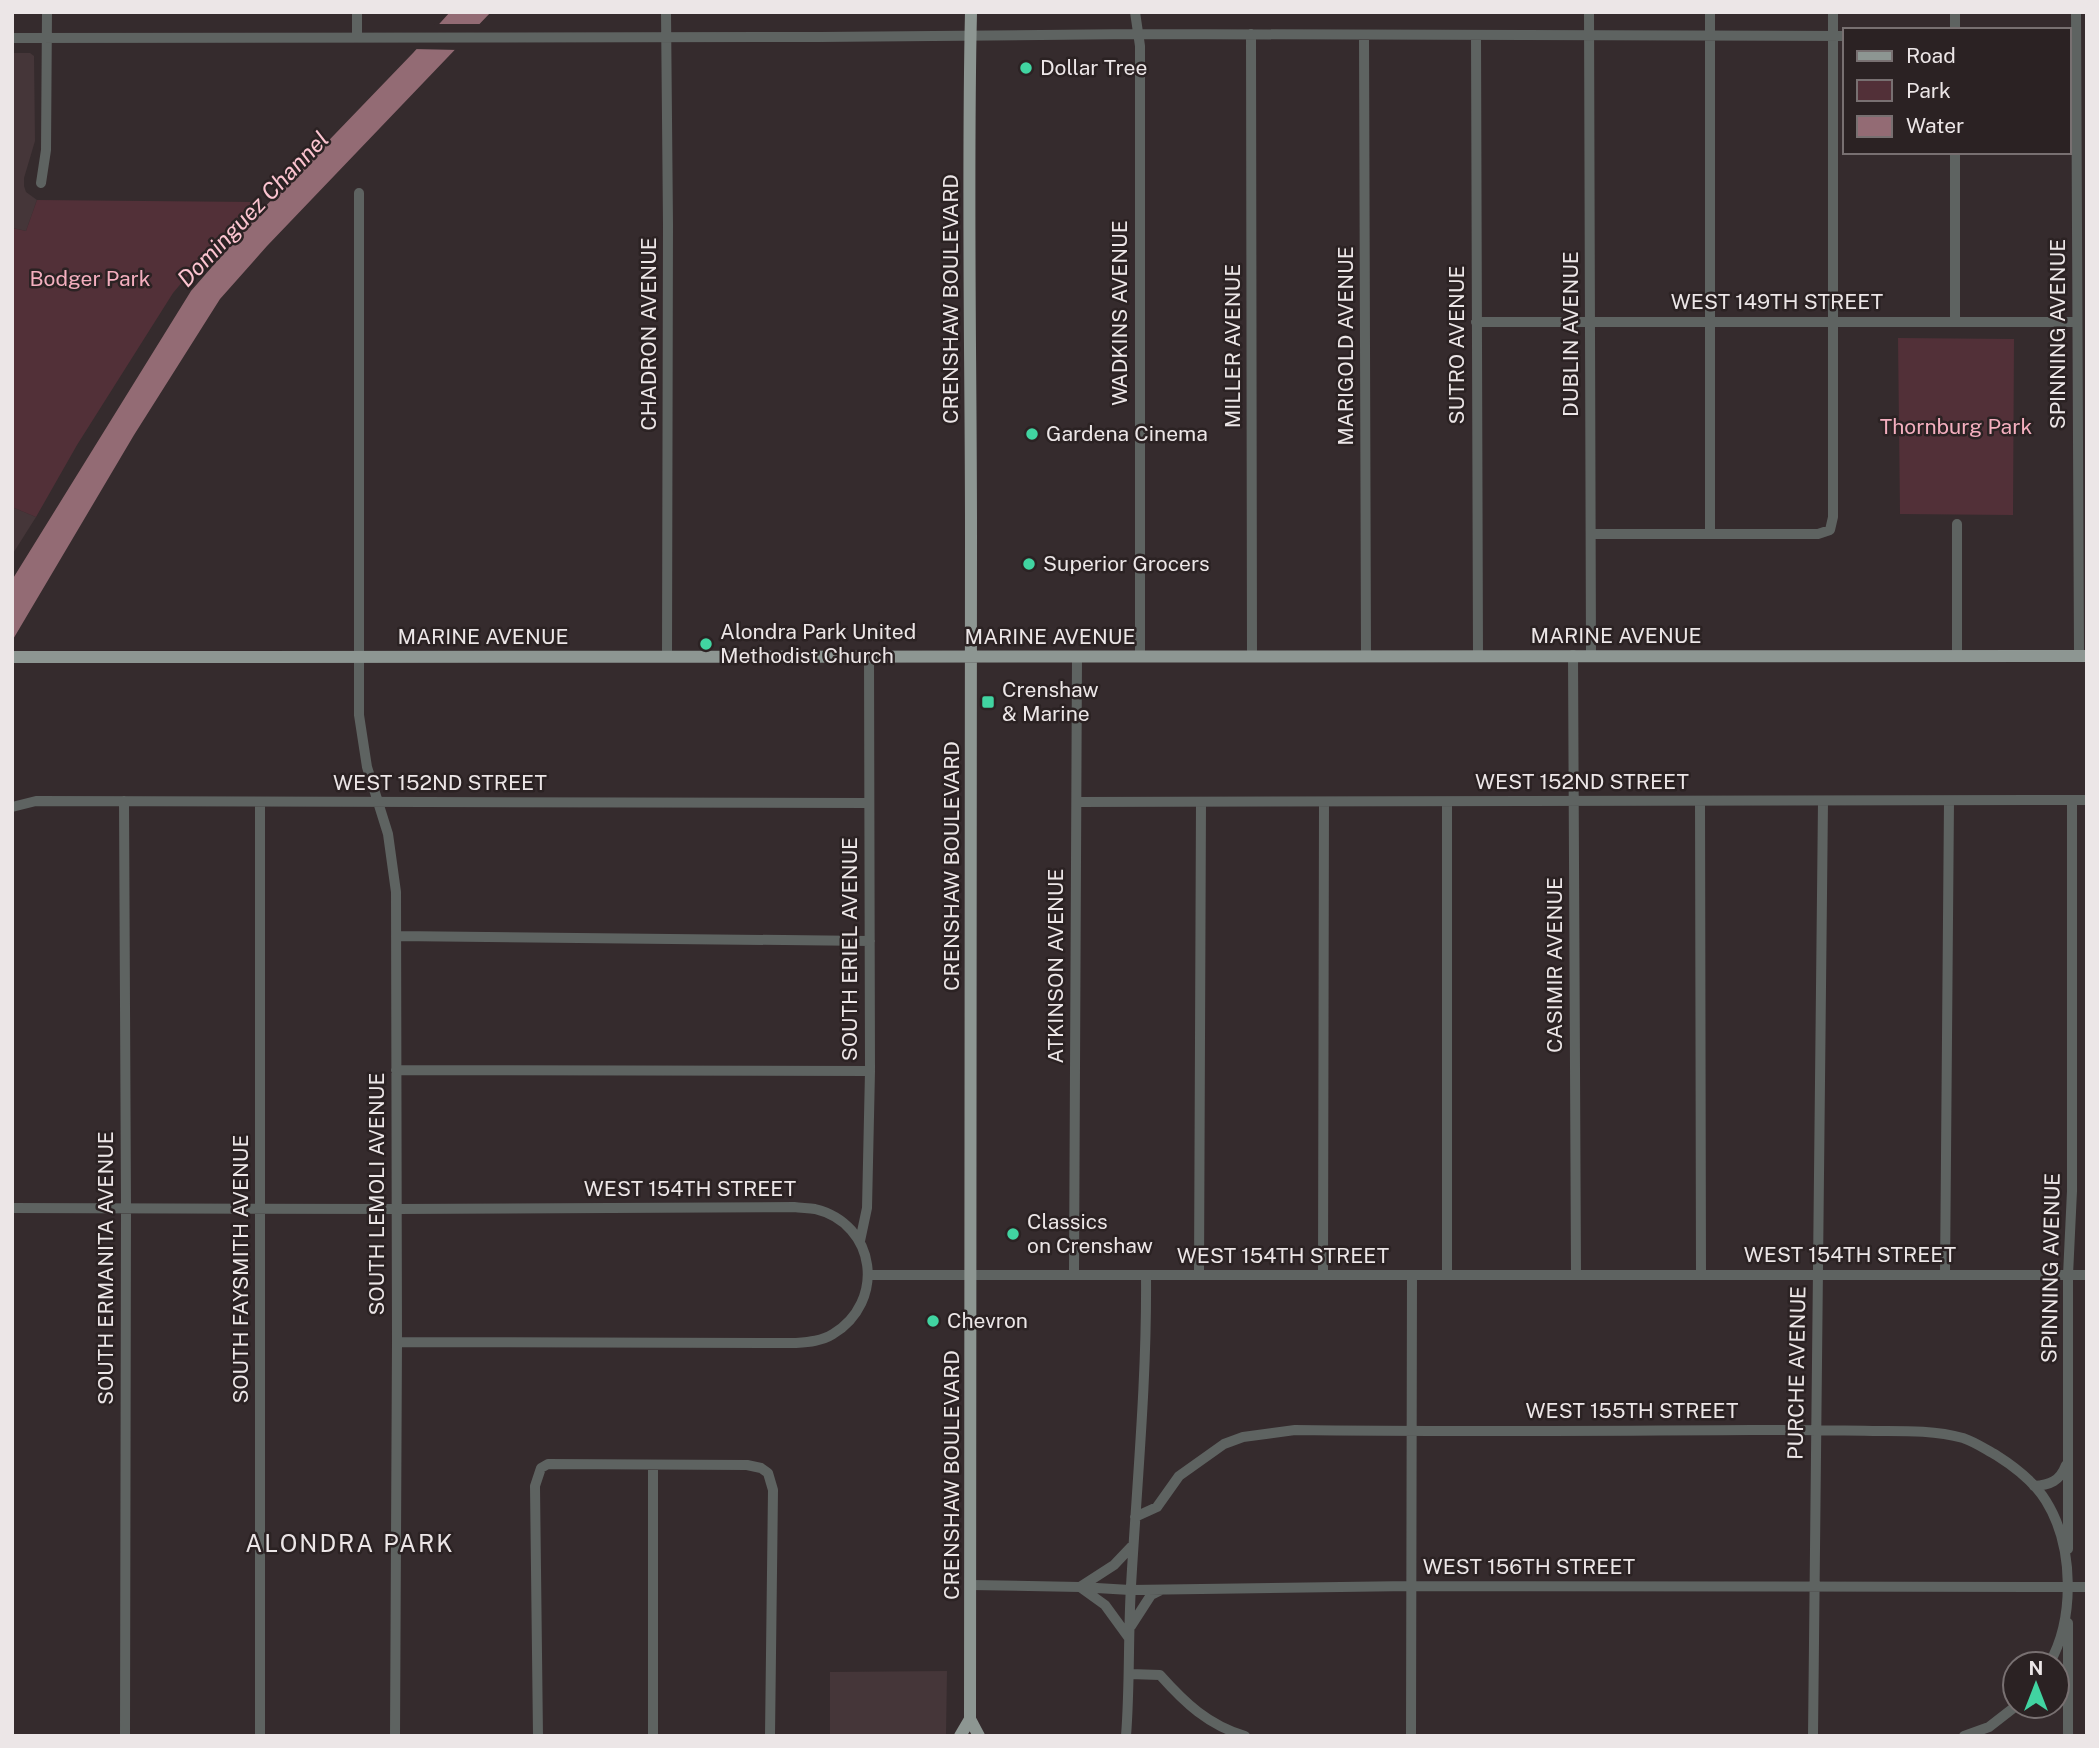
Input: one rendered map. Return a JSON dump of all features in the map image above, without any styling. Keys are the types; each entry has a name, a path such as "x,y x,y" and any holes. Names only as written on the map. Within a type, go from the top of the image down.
{"main road":[{"name":"CRENSHAW BOULEVARD","path":"971,12 970,1719 979,1736"},
{"name":"MARINE AVENUE","path":"12,657 2083,656"},
{"path":"960,1736 970,1719"}],"street":[{"path":"41,183 47,150 47,12"},
{"path":"357,12 357,37"},
{"name":"CHADRON AVENUE","path":"666,12 667,657"},
{"name":"WADKINS AVENUE","path":"1135,12 1140,46 1140,657"},
{"name":"DUBLIN AVENUE","path":"1590,12 1591,656"},
{"path":"1710,12 1710,533"},
{"path":"1591,534 1818,534 1830,530 1833,517 1834,322 1832,12"},
{"name":"SPINNING AVENUE","path":"2076,12 2077,322 2083,656"},
{"path":"12,38 1138,34 1843,36"},
{"name":"MILLER AVENUE","path":"1251,34 1252,657"},
{"name":"MARIGOLD AVENUE","path":"1364,35 1366,656"},
{"name":"SUTRO AVENUE","path":"1476,35 1478,656"},
{"path":"1955,154 1955,322"},
{"name":"SOUTH LEMOLI AVENUE","path":"359,193 360,733 367,767 388,834 395,873 395,1736"},
{"name":"WEST 149TH STREET","path":"1476,322 2077,322"},
{"path":"1957,524 1957,656"},
{"name":"CASIMIR AVENUE","path":"1573,656 1576,1275"},
{"name":"SOUTH ERIEL AVENUE","path":"860,1241 867,1208 870,1071 869,657"},
{"name":"ATKINSON AVENUE","path":"1074,1275 1077,657"},
{"name":"SPINNING AVENUE","path":"2067,1650 2072,800"},
{"name":"WEST 152ND STREET","path":"1077,802 2087,800"},
{"name":"WEST 152ND STREET","path":"12,807 36,801 869,803"},
{"name":"SOUTH ERMANITA AVENUE","path":"124,801 125,1736"},
{"path":"1700,801 1701,1275"},
{"name":"PURCHE AVENUE","path":"1813,1736 1823,801"},
{"path":"1945,1275 1949,801"},
{"name":"SOUTH FAYSMITH AVENUE","path":"260,802 260,1736"},
{"path":"1199,1275 1201,802"},
{"path":"1323,1275 1324,802"},
{"path":"1447,802 1447,1275"},
{"path":"396,936 870,941"},
{"path":"396,1069 870,1071"},
{"name":"WEST 154TH STREET","path":"12,1208 794,1207 816,1209 833,1216 846,1225 860,1241"},
{"path":"397,1342 817,1341 833,1334 851,1320 862,1302 869,1275 860,1241"},
{"name":"WEST 154TH STREET","path":"869,1275 2087,1275"},
{"path":"1126,1736 1130,1674 1130,1590 1145,1352 1146,1275"},
{"path":"1411,1736 1412,1275"},
{"name":"WEST 155TH STREET","path":"1135,1517 1157,1507 1179,1476 1224,1444 1243,1437 1295,1430 1920,1431 1965,1439 2009,1463 2023,1474 2045,1499 2054,1515 2062,1539 2068,1587"},
{"path":"2034,1486 2050,1485 2062,1475 2068,1458"},
{"path":"538,1736 535,1486 541,1468 548,1464 747,1465 761,1468 768,1473 773,1490 771,1736"},
{"path":"653,1465 653,1736"},
{"path":"1130,1640 1112,1612 1080,1587 1114,1565 1133,1545"},
{"name":"WEST 156TH STREET","path":"971,1586 1130,1590 1411,1586 2087,1587"},
{"path":"2055,1650 2062,1632 2068,1587"},
{"path":"1130,1626 1151,1595 1162,1589"},
{"path":"1130,1674 1160,1675 1204,1718 1219,1727 1245,1736"},
{"path":"1965,1736 1989,1727 2001,1718"}],"shaded area":[{"path":"12,53 30,53 34,56 35,141 24,186 26,192 37,200 26,231 12,228"},
{"path":"12,507 36,517 12,555"},
{"path":"947,1671 946,1736 830,1736 830,1672"}],"green space":[{"name":"Bodger Park","path":"37,200 254,202 173,293 77,445 36,517 12,507 12,228 26,231"},
{"name":"Thornburg Park","path":"1898,338 2014,339 2013,515 1900,514"}],"water":[{"path":"450,12 491,12 267,246 220,299 134,435 12,641 12,580 191,291 257,215"}],"pier":[{"path":"435,24 484,24 459,50 413,49"}],"place":[{"name":"Dollar Tree","path":"1026,68"},
{"name":"Gardena Cinema","path":"1032,434"},
{"name":"Superior Grocers","path":"1029,564"},
{"name":"Alondra Park United Methodist Church","path":"706,644"},
{"name":"Crenshaw & Marine","path":"988,702"},
{"name":"Classics on Crenshaw","path":"1013,1234"},
{"name":"Chevron","path":"933,1321"}],"district":[{"name":"ALONDRA PARK","path":"350,1544"}],"water label":[{"name":"Dominguez Channel","path":"253,209"}]}
